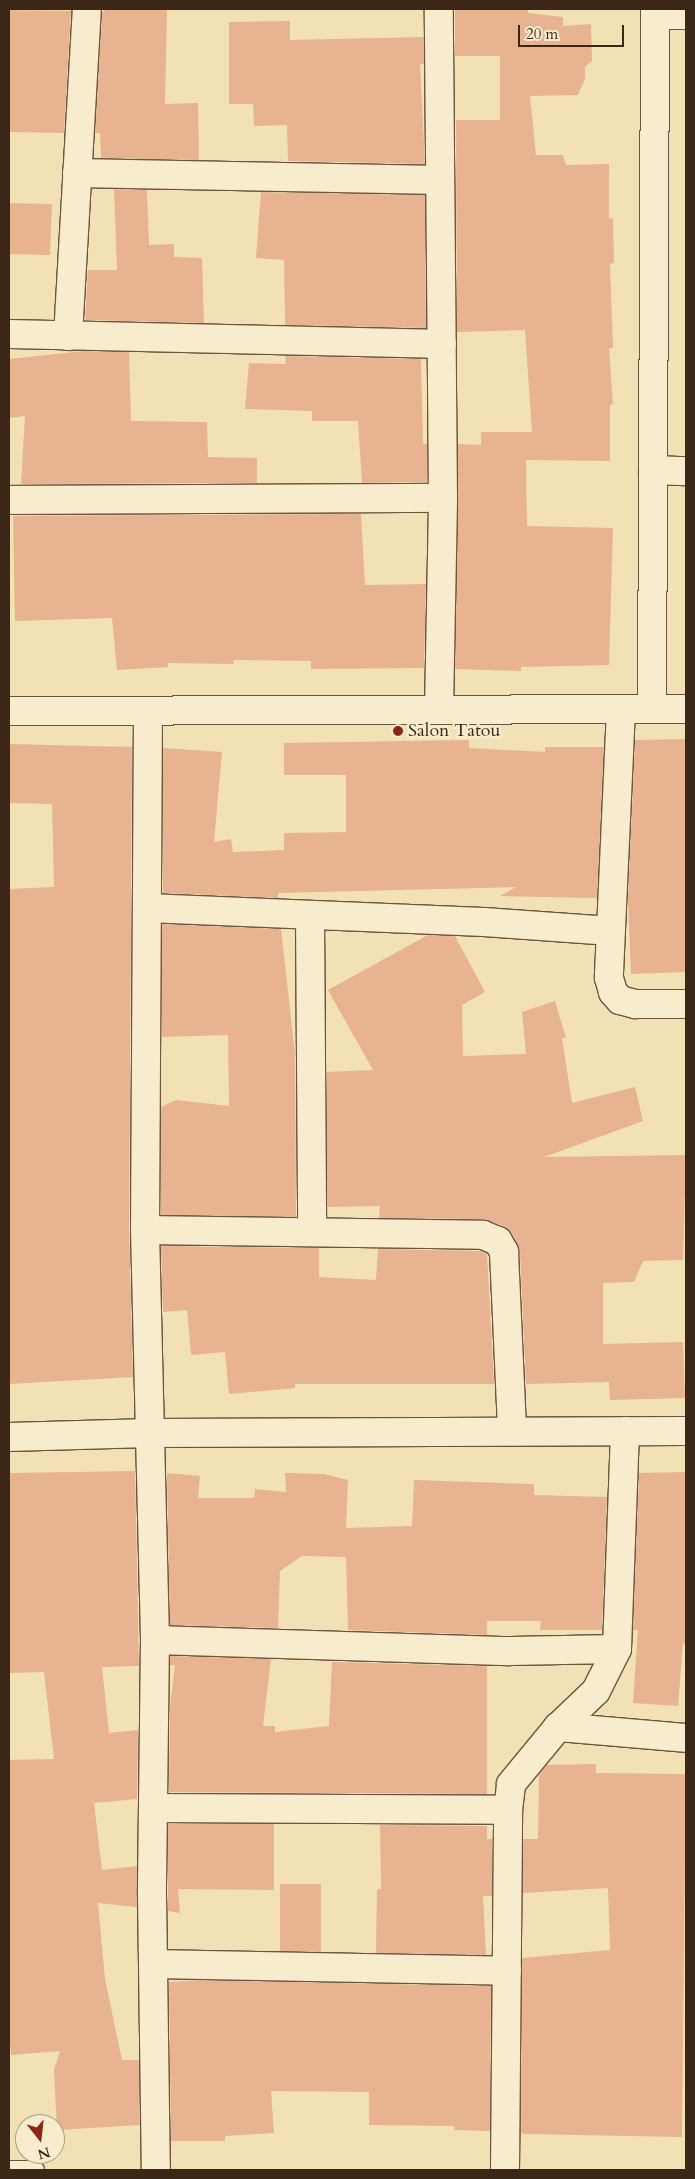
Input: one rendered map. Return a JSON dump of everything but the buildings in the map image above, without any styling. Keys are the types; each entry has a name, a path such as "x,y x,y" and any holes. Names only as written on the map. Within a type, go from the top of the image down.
{"street":[{"path":"68,336 87,9"},
{"path":"439,9 443,498 439,710"},
{"path":"652,709 655,12 686,15"},
{"path":"77,173 439,180"},
{"path":"9,334 442,344"},
{"path":"653,470 686,471"},
{"path":"9,500 443,498"},
{"path":"9,711 148,712 686,708"},
{"path":"621,709 609,978 613,992 620,1000 635,1004 686,1004"},
{"path":"148,712 145,1230 155,1640 154,1964 156,2170"},
{"path":"147,908 484,922 611,931"},
{"path":"310,915 312,1231"},
{"path":"145,1230 483,1235 498,1241 504,1252 512,1432"},
{"path":"505,2170 508,1810 511,1784 558,1727 596,1691 617,1649 624,1431"},
{"path":"9,1437 149,1433 686,1431"},
{"path":"155,1640 510,1651 617,1649"},
{"path":"558,1727 686,1738"},
{"path":"154,1808 508,1810"},
{"path":"154,1964 507,1971"}],"lane":[{"path":"9,2170 35,2170"}],"place":[{"name":"Salon Tatou","path":"398,731"}]}
